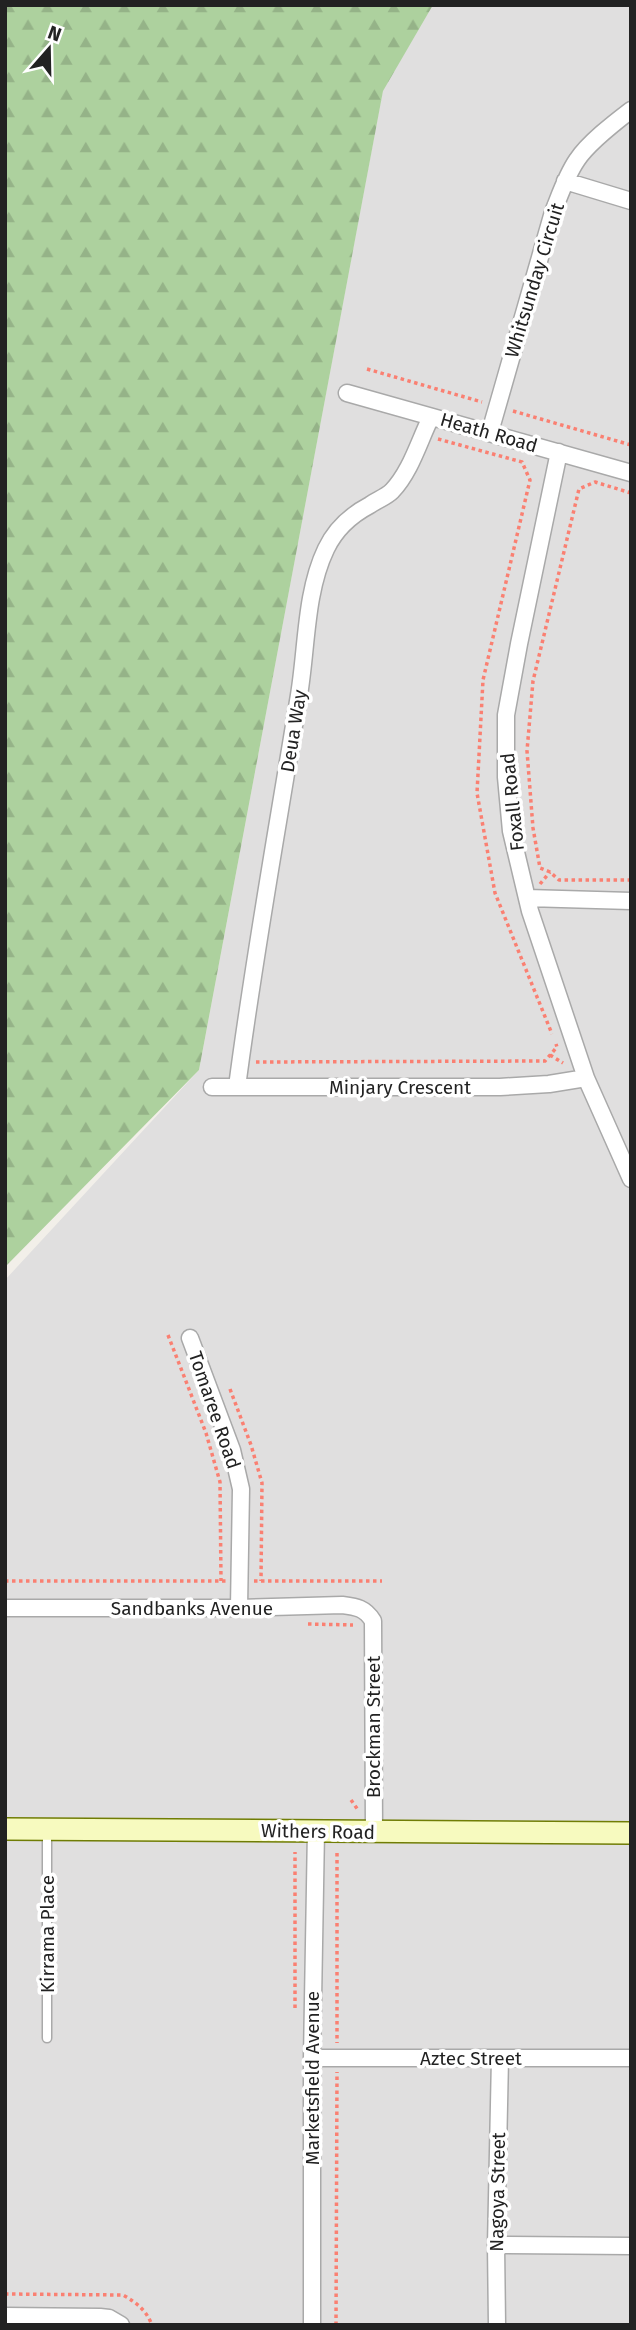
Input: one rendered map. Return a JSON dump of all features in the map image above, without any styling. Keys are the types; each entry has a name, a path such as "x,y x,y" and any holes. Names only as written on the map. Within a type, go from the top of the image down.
{"street":[{"name":"Whitsunday Circuit","path":"489,432 552,212 565,181 578,158 631,110"},
{"path":"565,181 631,201"},
{"name":"Heath Road","path":"346,393 631,473"},
{"name":"Deua Way","path":"237,1087 318,571 336,532 366,507 390,493 402,479 431,416"},
{"name":"Foxall Road","path":"559,452 506,715 506,777 511,831 527,898 586,1078 631,1179"},
{"path":"527,898 631,901"},
{"name":"Minjary Crescent","path":"212,1087 500,1087 549,1084 586,1078"},
{"name":"Tomaree Road","path":"190,1338 232,1450 241,1489 239,1608"},
{"name":"Sandbanks Avenue","path":"5,1608 357,1607 367,1612 373,1621"},
{"name":"Brockman Street","path":"373,1621 373,1832"},
{"name":"Withers Road","path":"5,1829 631,1833"},
{"name":"Marketsfield Avenue","path":"312,2325 312,2058 316,1830"},
{"name":"Aztec Street","path":"312,2058 631,2058"},
{"name":"Nagoya Street","path":"497,2325 500,2058"},
{"path":"496,2245 631,2246"},
{"path":"5,2316 100,2317 109,2318 121,2325"}],"lane":[{"name":"Kirrama Place","path":"47,1829 47,2038"}],"path":[{"path":"241,1057 258,1063 545,1062 557,1046 495,892 477,793 484,680 530,480 522,462 423,434"},
{"path":"631,493 594,482 579,489 533,681 527,751 533,828 540,868 559,880 631,880"},
{"path":"168,1335 206,1433 220,1482 221,1581"},
{"path":"5,1581 382,1581"},
{"path":"336,2325 337,1853"},
{"path":"5,2294 123,2295 147,2313 152,2325"}],"shaded area":[{"path":"433,5 631,5 631,2325 5,2325 5,1280 199,1070 383,90"}],"green space":[{"path":"5,5 433,5 383,91 199,1070 5,1267"}]}
